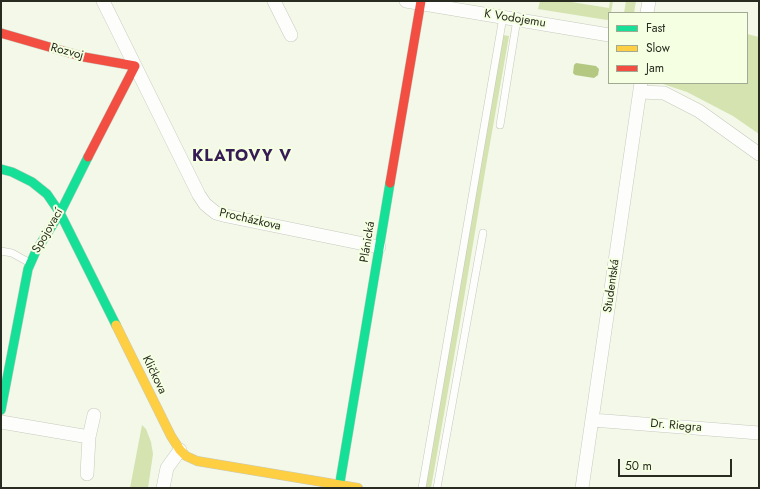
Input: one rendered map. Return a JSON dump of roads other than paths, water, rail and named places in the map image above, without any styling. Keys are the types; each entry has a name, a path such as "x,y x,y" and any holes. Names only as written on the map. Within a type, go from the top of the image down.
{"street":[{"name":"Procházkova","path":"104,1 199,195 210,209 216,213 227,216 379,247"},
{"path":"274,1 291,35"},
{"path":"406,1 420,2"},
{"path":"647,12 649,1"},
{"name":"K Vodojemu","path":"420,2 608,34"},
{"name":"Plánická","path":"340,486 420,2"},
{"name":"Rozvoj","path":"1,33 84,57 135,66"},
{"name":"Spojovací","path":"1,410 5,367 28,269 36,251 60,213 135,66"},
{"path":"640,87 664,93 699,111 759,154"},
{"name":"Studentská","path":"582,488 640,87"},
{"name":"Kličkova","path":"1,169 12,172 32,182 47,194 60,213 171,436 186,456 197,462 358,488"},
{"path":"87,474 89,437 94,415"},
{"name":"Dr. Riegra","path":"592,420 759,433"},
{"path":"1,422 89,437"},
{"path":"163,488 167,468 180,450"}],"lane":[{"path":"422,488 503,17"},
{"path":"500,125 517,19"},
{"path":"437,488 483,233"},
{"path":"1,251 12,253 31,263"}],"district":[{"name":"KLATOVY V","path":"242,157"}]}
